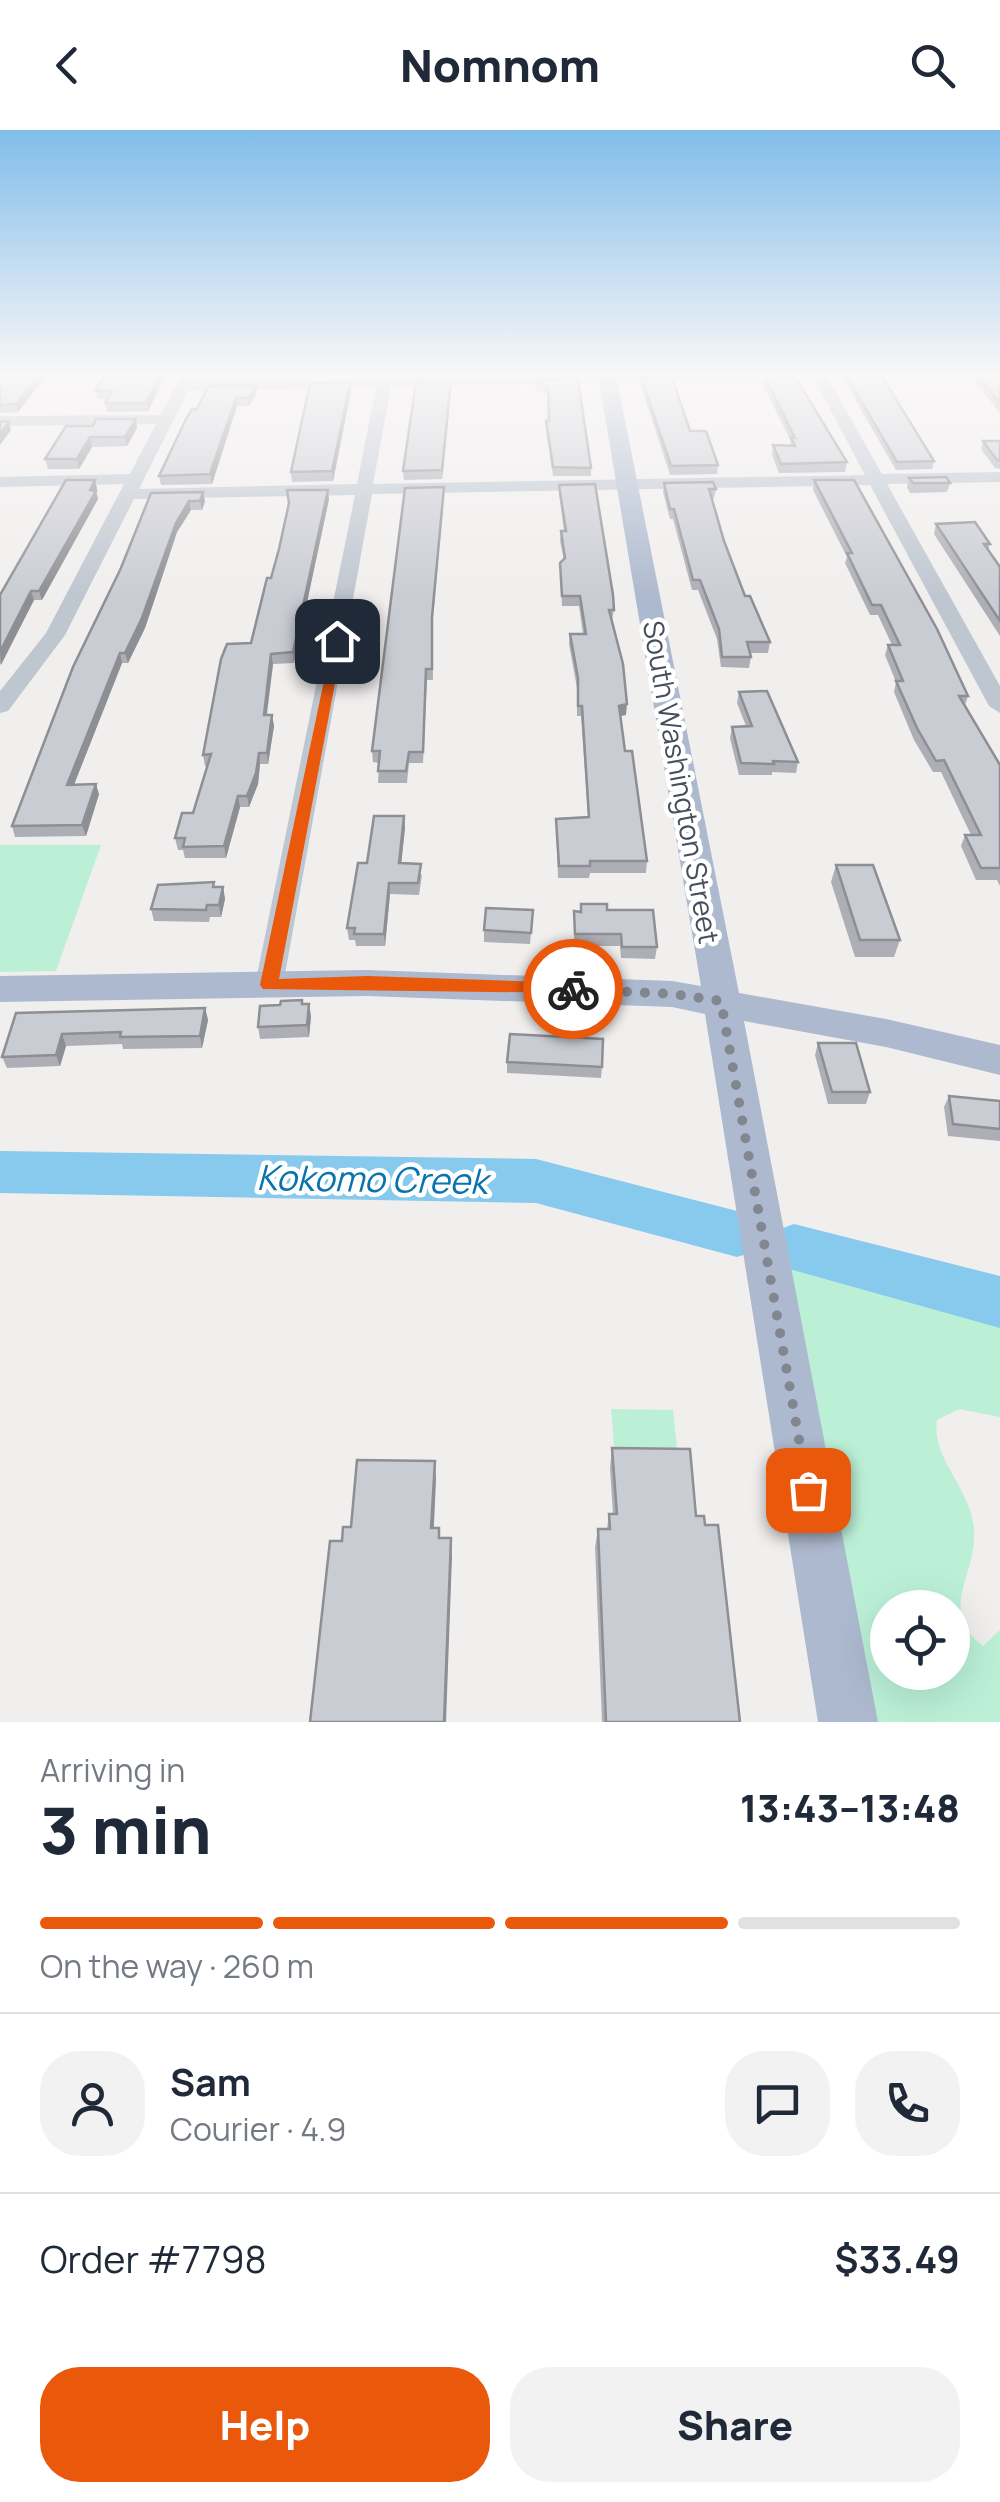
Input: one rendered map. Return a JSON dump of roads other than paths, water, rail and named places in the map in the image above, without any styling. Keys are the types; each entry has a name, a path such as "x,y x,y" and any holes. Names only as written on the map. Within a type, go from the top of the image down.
{"main road":[{"name":"South Washington Street","path":"621,449 848,1722"},
{"path":"0,989 367,982 672,994 886,1033 1000,1060"}],"street":[{"path":"0,706 55,635 151,449"},
{"path":"269,985 373,449"},
{"path":"861,449 1000,706"},
{"path":"0,482 366,490 1000,478"}],"waterway":[{"name":"Kokomo Creek","path":"0,1172 536,1181 737,1234"},
{"name":"Kokomo Creek","path":"794,1248 1000,1302"}]}
